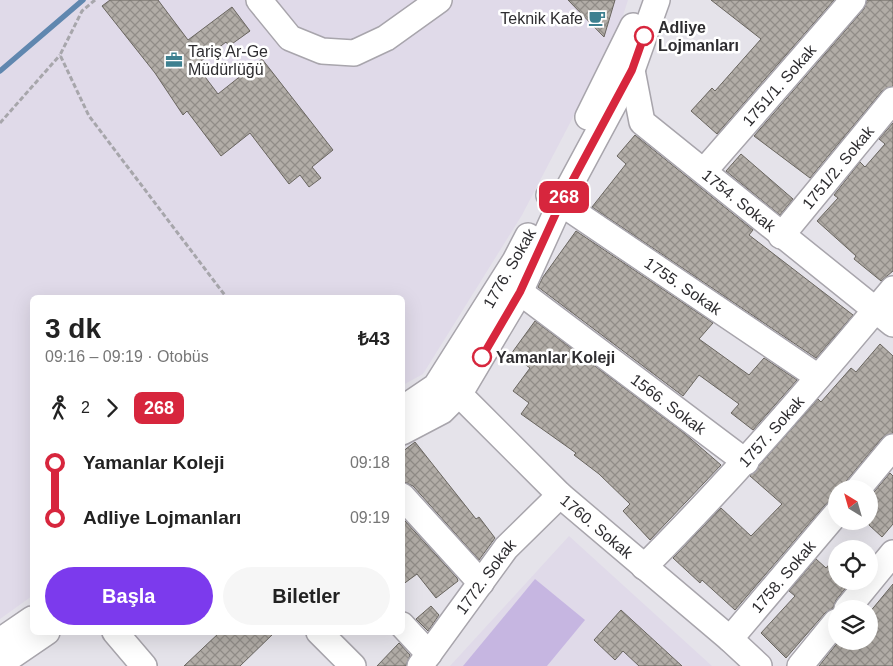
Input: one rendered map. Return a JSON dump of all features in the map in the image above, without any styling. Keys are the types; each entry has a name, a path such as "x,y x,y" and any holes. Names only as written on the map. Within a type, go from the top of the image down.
{"street":[{"path":"259,0 290,38 322,51 354,53 386,38 439,0"},
{"name":"1776. Sokak","path":"626,61 643,0"},
{"name":"1776. Sokak","path":"405,430 442,411 451,385 515,261 555,198 657,0"},
{"name":"1751/1. Sokak","path":"704,171 853,0"},
{"name":"1754. Sokak","path":"626,61 642,122 884,318"},
{"name":"1751/2. Sokak","path":"781,236 893,100"},
{"name":"1776. Sokak","path":"405,407 436,386 451,385 520,292 555,198"},
{"name":"1755. Sokak","path":"555,198 818,377"},
{"name":"1757. Sokak","path":"644,567 746,462 804,397 818,377 884,318 893,289"},
{"name":"1566. Sokak","path":"520,292 746,462"},
{"name":"1760. Sokak","path":"451,385 560,495 730,639 759,666"},
{"path":"866,480 893,447"},
{"name":"1772. Sokak","path":"424,660 506,548 560,495"},
{"path":"405,499 481,583"},
{"name":"1758. Sokak","path":"730,639 828,523"},
{"path":"854,600 893,553"},
{"path":"0,641 30,620"},
{"path":"405,631 424,660"},
{"path":"800,666 828,632"},
{"path":"0,664 44,635"},
{"path":"118,635 144,666"},
{"path":"322,635 354,666"}],"path":[{"path":"0,123 60,55 82,11 95,0"},
{"path":"60,55 89,116 225,295"}],"shaded area":[{"path":"0,0 628,0 618,31 522,215 423,374 405,384 405,295 30,295 30,597 0,619"},
{"path":"569,536 712,666 450,666"},
{"path":"535,579 585,620 547,666 463,666"}],"building":[{"path":"110,0 158,0 188,40 232,7 250,31 229,46 226,42 196,65 218,94 262,59 333,150 312,167 321,178 309,187 300,175 289,184 250,133 221,156 187,111 183,115 155,73 102,6"},
{"name":"Teknik Kafe","path":"568,0 615,0 604,37"},
{"path":"711,0 834,0 717,134 691,111 712,88 715,91 761,39"},
{"path":"867,0 893,0 893,86 882,91 810,178 754,136 864,9"},
{"path":"893,123 893,271 881,281 854,259 856,256 817,221 838,198 834,195 860,162 865,167 885,144 879,139"},
{"path":"635,135 753,230 749,235 853,315 816,358 592,207 626,164 617,156"},
{"path":"741,154 793,199 780,215 726,171"},
{"path":"576,231 713,323 699,339 749,375 764,358 797,380 753,430 731,413 739,404 699,375 683,396 538,287"},
{"path":"535,321 684,433 721,465 650,540 623,511 630,504 599,474 574,455 576,453 521,414 529,403 513,391 530,368 511,354"},
{"path":"880,344 893,356 893,433 882,438 847,480 828,480 828,504 735,610 702,580 700,583 673,558 721,508 751,536 782,504 750,476 818,399 821,402 851,368 856,372"},
{"path":"415,442 476,519 479,517 495,538 479,560 413,486 405,482 405,450"},
{"path":"890,473 893,476 893,524 882,537 874,530 878,530 878,487"},
{"path":"405,521 458,581 436,598 417,574 405,583"},
{"path":"816,559 826,568 828,566 828,590 844,590 836,600 828,600 828,611 786,658 761,633 795,596 789,591"},
{"path":"893,584 893,666 819,666 832,650 878,650 878,602"},
{"path":"431,606 439,615 428,631 416,619"},
{"path":"621,610 682,666 639,666 623,651 615,660 594,640"},
{"path":"217,635 272,635 240,666 184,666"},
{"path":"399,643 410,655 406,666 377,666"}],"waterway":[{"path":"0,71 83,0"}],"bus line":[{"name":"268","path":"482,357 520,292 561,202 632,70 644,36"}],"place":[{"name":"Teknik Kafe","path":"597,18"},
{"name":"Adliye Lojmanları","path":"644,36"},
{"name":"Tariş Ar-Ge Müdürlüğü","path":"174,60"},
{"name":"Yamanlar Koleji","path":"482,357"}]}
